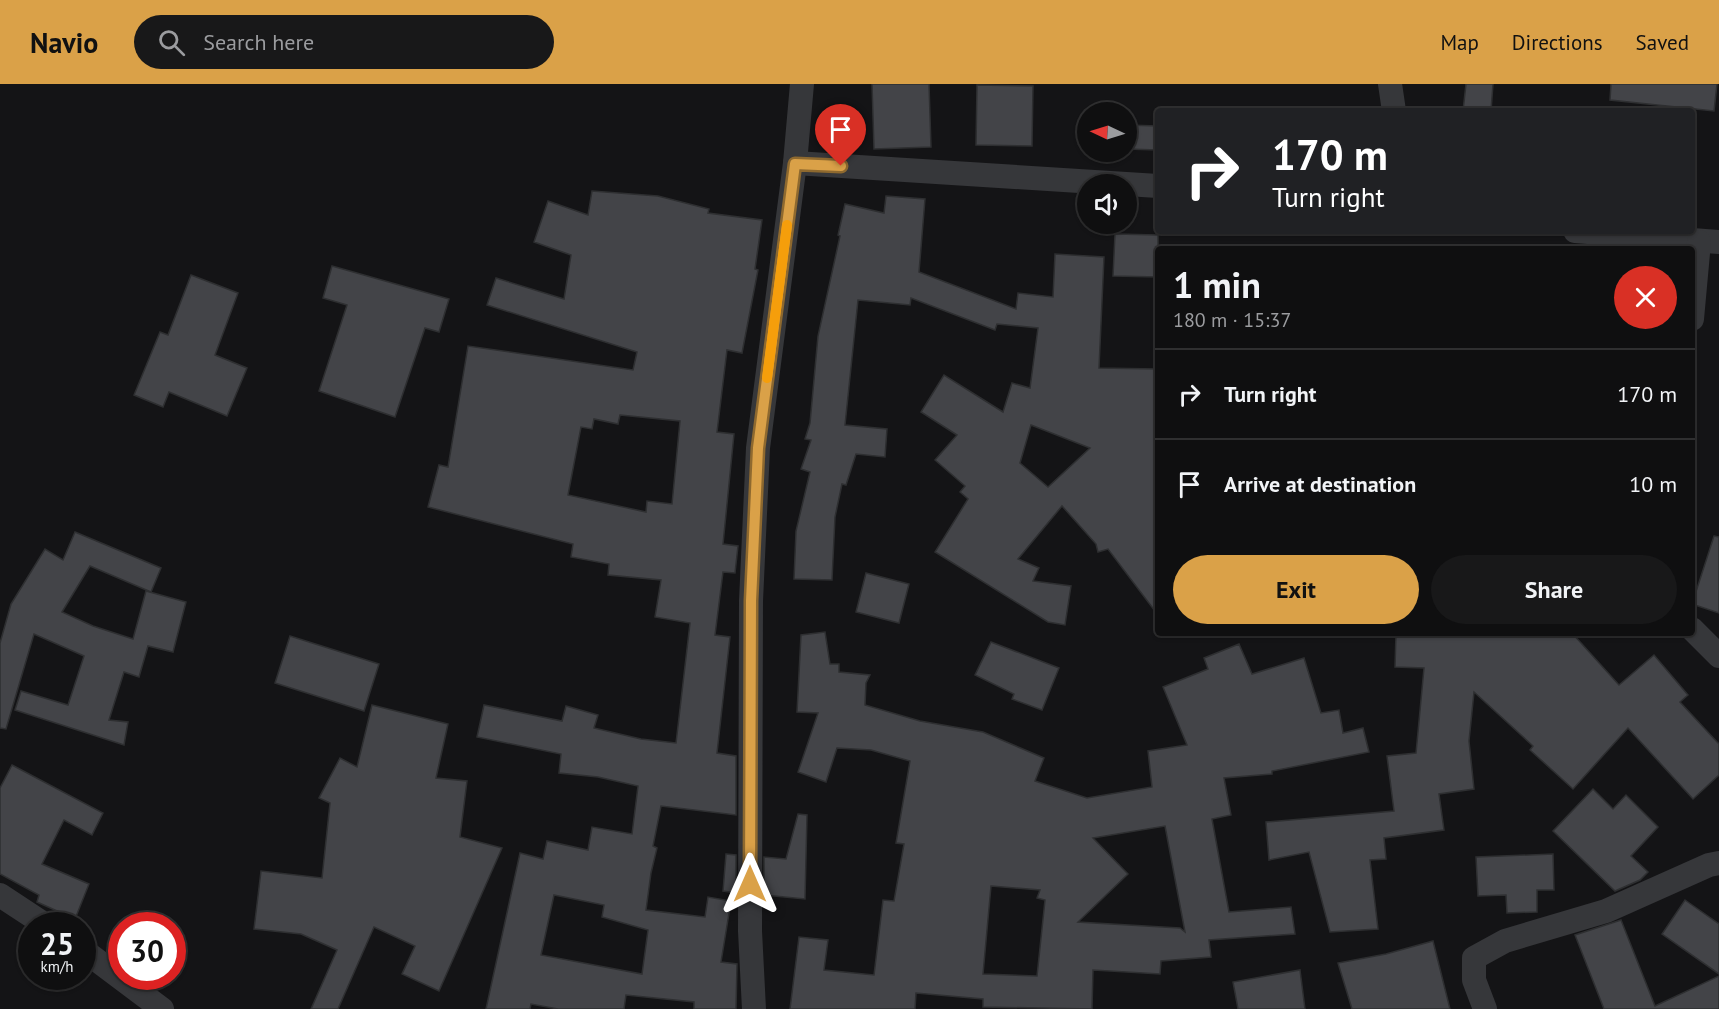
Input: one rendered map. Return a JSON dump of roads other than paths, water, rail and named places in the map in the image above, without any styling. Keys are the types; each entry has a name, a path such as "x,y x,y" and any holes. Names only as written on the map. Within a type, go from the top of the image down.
{"street":[{"path":"754,1009 750,932 751,601 758,448 795,164 802,84"},
{"path":"1390,84 1394,108"},
{"path":"795,164 1155,186"},
{"path":"1612,234 1709,242 1695,305"},
{"path":"1695,632 1719,656"},
{"path":"1485,1009 1474,980 1474,958 1505,941 1606,911 1709,865 1719,863"},
{"path":"0,895 26,912"},
{"path":"96,960 162,1009"}]}
